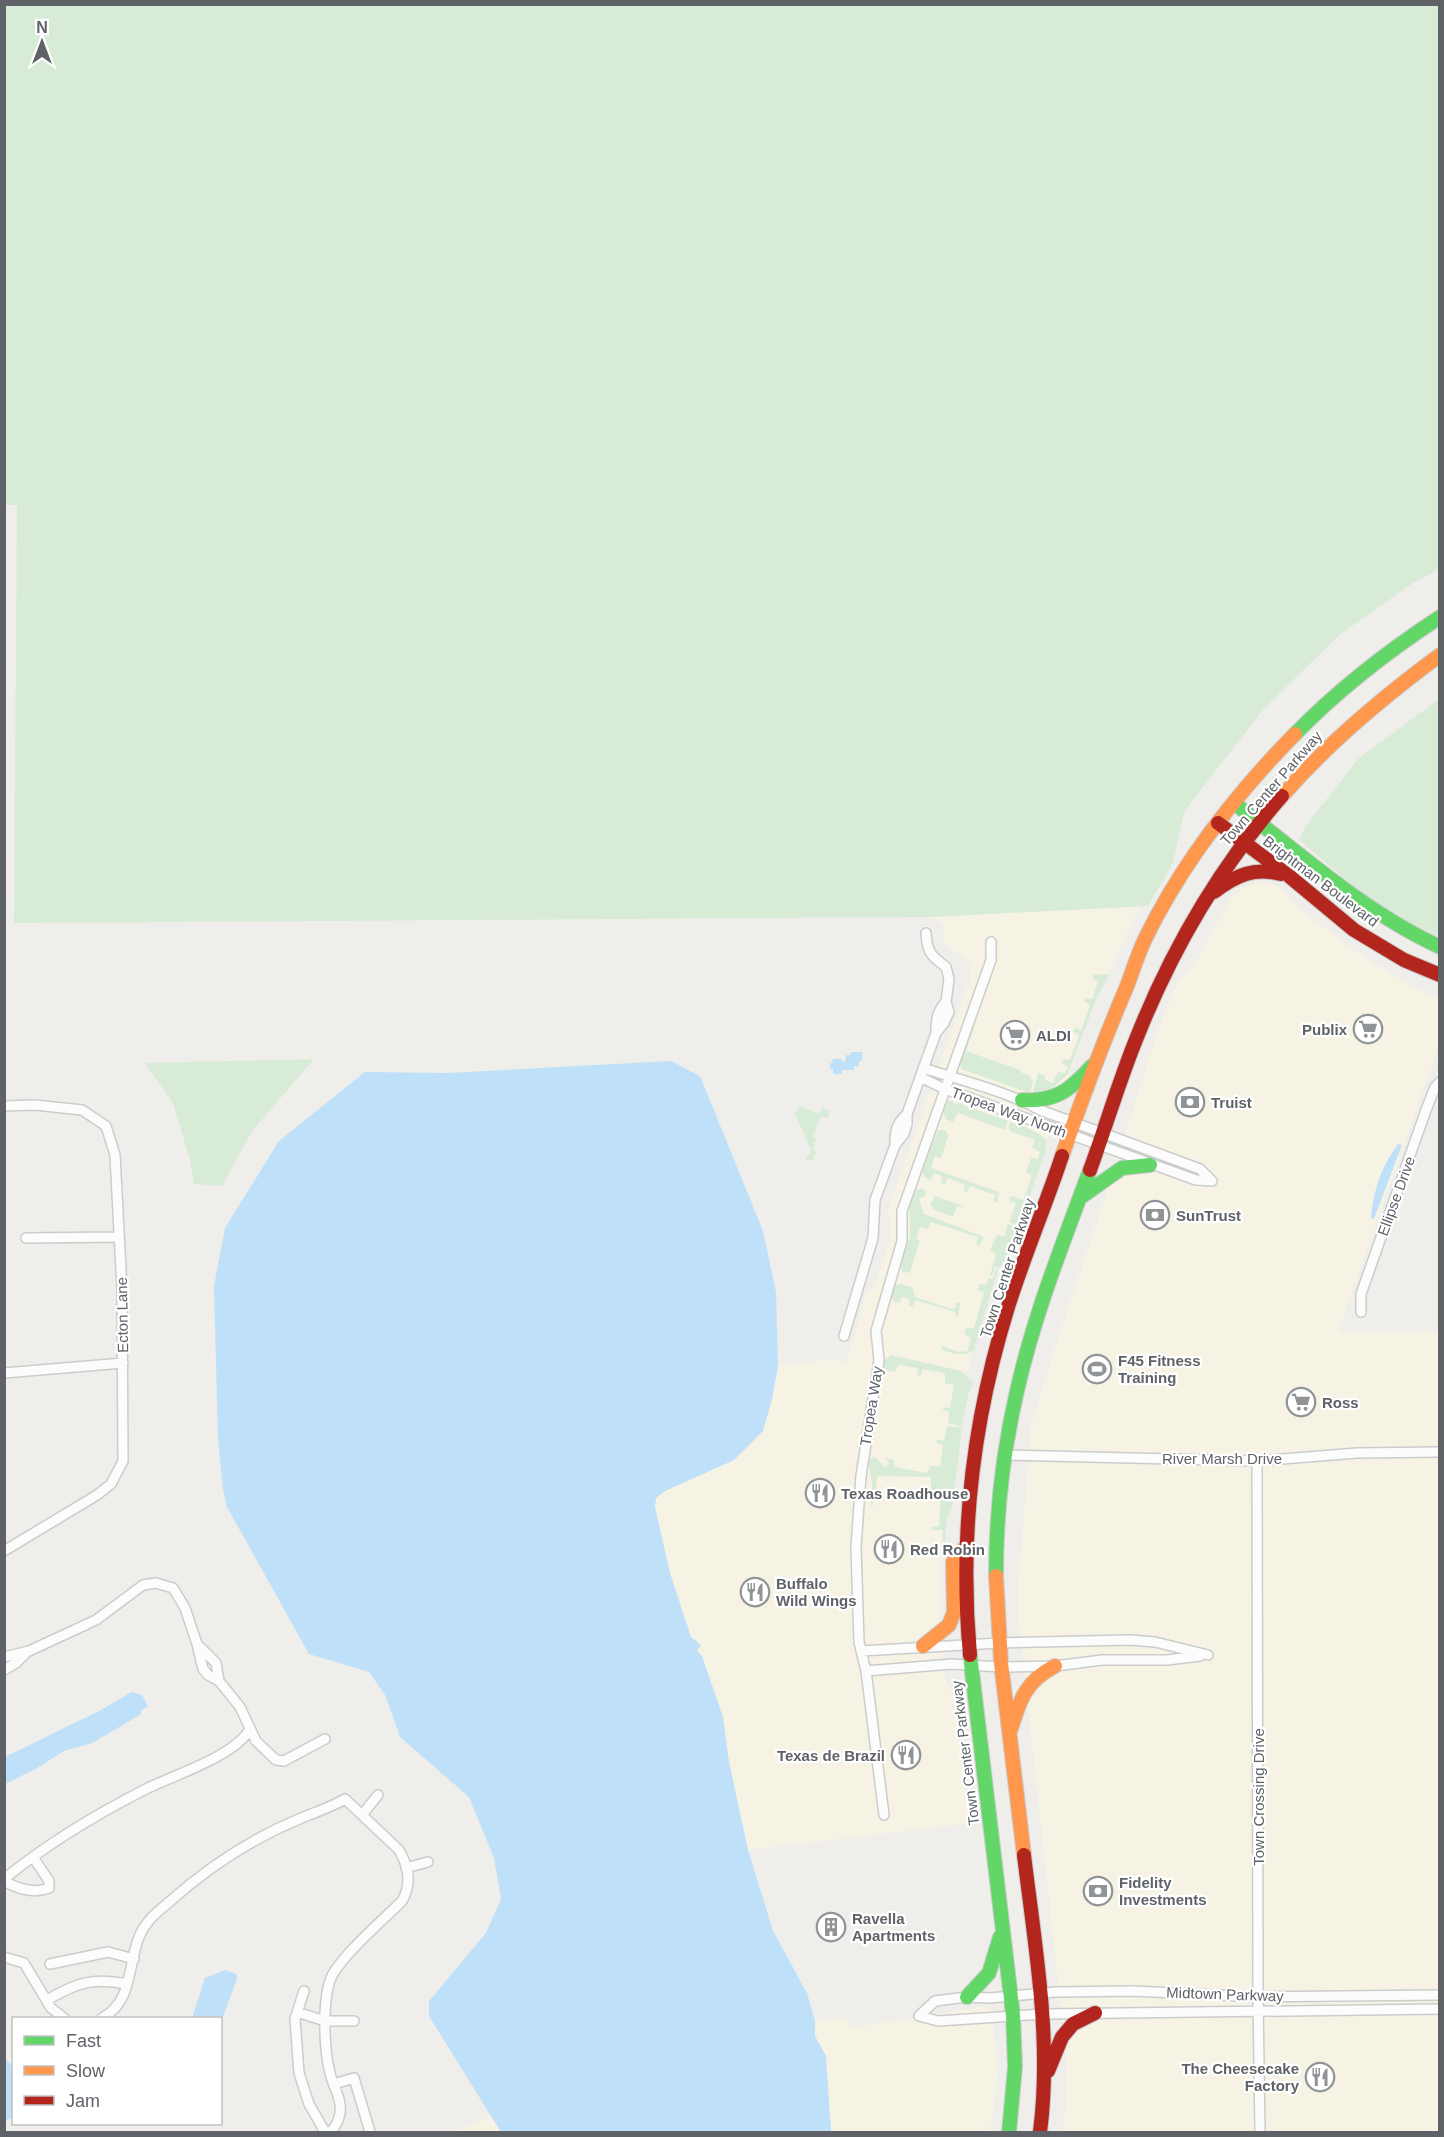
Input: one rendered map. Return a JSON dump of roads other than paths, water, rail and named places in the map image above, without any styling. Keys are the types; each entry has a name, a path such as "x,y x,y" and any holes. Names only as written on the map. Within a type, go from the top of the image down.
{"main road":[{"name":"Town Center Parkway","path":"1009,2133 1015,2067 1013,2015 971,1666 967,1625 966,1546 980,1417 1004,1321 1108,1026 1147,935 1178,881 1234,803 1317,712 1369,667 1415,632 1440,617"},
{"name":"Town Center Parkway","path":"1040,2133 1045,2078 1044,2014 1001,1667 997,1605 998,1525 1005,1455 1010,1421 1028,1348 1143,1022 1168,965 1203,901 1258,823 1312,761 1373,704 1440,655"},
{"name":"Brightman Boulevard","path":"1234,803 1360,901 1416,936 1440,947"},
{"name":"Brightman Boulevard","path":"1218,823 1289,876 1354,930 1404,960 1440,975"},
{"path":"1203,901 1226,882 1250,871 1262,869 1289,876"},
{"path":"1022,1100 1040,1102 1057,1097 1076,1083 1095,1063"},
{"path":"1080,1198 1122,1168 1150,1165"},
{"path":"923,1646 949,1625 954,1612 954,1562 966,1546"},
{"path":"1010,1734 1021,1695 1040,1672 1055,1666"},
{"path":"967,1997 989,1973 1002,1929"},
{"path":"1045,2078 1062,2037 1073,2024 1095,2013"}],"street":[{"path":"844,1336 873,1238 875,1202 895,1145 896,1130 899,1121 907,1114 936,1033 938,1012 946,1002 948,972 931,955 926,933"},
{"name":"Tropea Way","path":"884,1815 857,1613 858,1517 861,1476 879,1360 876,1331 902,1242 902,1210 991,960 991,942"},
{"name":"Tropea Way North","path":"922,1072 945,1089 1102,1139"},
{"name":"Tropea Way North","path":"922,1072 950,1075 1022,1100 1072,1128 1102,1139"},
{"name":"Ellipse Drive","path":"1361,1312 1361,1294 1426,1110 1440,1082"},
{"name":"Ecton Lane","path":"4,1106 35,1105 82,1110 106,1126 115,1155 122,1289 123,1363 123,1461 111,1484 98,1495 4,1551"},
{"path":"1102,1139 1200,1169 1212,1182 1196,1180 1150,1165 1102,1139"},
{"path":"26,1238 119,1237"},
{"path":"4,1372 123,1363"},
{"name":"River Marsh Drive","path":"1005,1455 1257,1461 1357,1453 1440,1452"},
{"name":"Town Crossing Drive","path":"1257,1461 1260,2133"},
{"path":"4,1657 29,1651 96,1620 143,1585 156,1583 173,1588 185,1608 203,1668 208,1675 219,1681 240,1707 256,1741 276,1760 284,1761 325,1739"},
{"path":"861,1651 923,1646 1130,1640 1155,1642 1208,1654 1167,1660 1102,1660 1055,1666 1001,1667 952,1664 866,1671"},
{"path":"4,1670 29,1651"},
{"path":"33,1857 49,1881 49,1888 41,1891 17,1888 4,1880 33,1857 78,1828 145,1789 195,1768 244,1739 250,1729"},
{"path":"362,1815 378,1795"},
{"path":"105,2017 115,2011 123,1996 141,1933 147,1922 215,1864 298,1819 327,1809 345,1799 399,1850 406,1868 408,1890 402,1901 340,1962 331,1978 325,2009 326,2043 330,2073 339,2099 340,2114 330,2133"},
{"path":"406,1868 428,1862"},
{"path":"50,1964 108,1952 134,1959"},
{"path":"4,1957 24,1963 51,2008 62,2017"},
{"path":"47,2000 81,1983 107,1980 127,1984"},
{"path":"304,1991 297,2012 295,2038 299,2073 309,2104 325,2133"},
{"name":"Midtown Parkway","path":"1440,1995 1258,1997 1133,1991 1041,1993 935,2001 919,2016 938,2021 1044,2014 1440,2009"},
{"path":"297,2012 325,2021 354,2021"},
{"path":"334,2084 354,2078 370,2133"}],"water":[{"path":"851,1052 862,1052 862,1061 859,1061 859,1066 854,1066 854,1070 842,1070 842,1074 833,1074 833,1069 830,1069 832,1059 842,1059 842,1062 845,1062 846,1055 851,1055"},
{"path":"671,1061 700,1076 763,1231 776,1292 778,1366 763,1431 734,1460 665,1491 656,1498 655,1507 670,1573 691,1637 701,1645 697,1651 702,1656 723,1717 729,1762 748,1850 773,1931 807,1993 815,2021 815,2036 826,2056 831,2132 501,2132 429,2016 429,2001 486,1933 501,1899 494,1858 469,1797 400,1737 385,1695 369,1672 309,1654 227,1507 218,1439 214,1286 225,1228 279,1141 365,1072 447,1073"},
{"path":"1398,1144 1402,1145 1374,1219 1371,1218 1379,1179"},
{"path":"132,1692 142,1695 148,1706 142,1710 140,1715 92,1743 64,1751 5,1784 5,1757 99,1711"},
{"path":"225,1970 237,1974 222,2019 222,2017 192,2017 205,1978"},
{"path":"4,2058 12,2065 12,2118 5,2121"}],"place":[{"name":"Publix","path":"1368,1029"},
{"name":"ALDI","path":"1015,1035"},
{"name":"Truist","path":"1190,1102"},
{"name":"SunTrust","path":"1155,1215"},
{"name":"F45 Fitness Training","path":"1097,1369"},
{"name":"Ross","path":"1301,1402"},
{"name":"Texas Roadhouse","path":"820,1493"},
{"name":"Red Robin","path":"889,1549"},
{"name":"Buffalo Wild Wings","path":"755,1592"},
{"name":"Texas de Brazil","path":"906,1755"},
{"name":"Fidelity Investments","path":"1098,1891"},
{"name":"Ravella Apartments","path":"831,1927"},
{"name":"The Cheesecake Factory","path":"1320,2077"}]}
